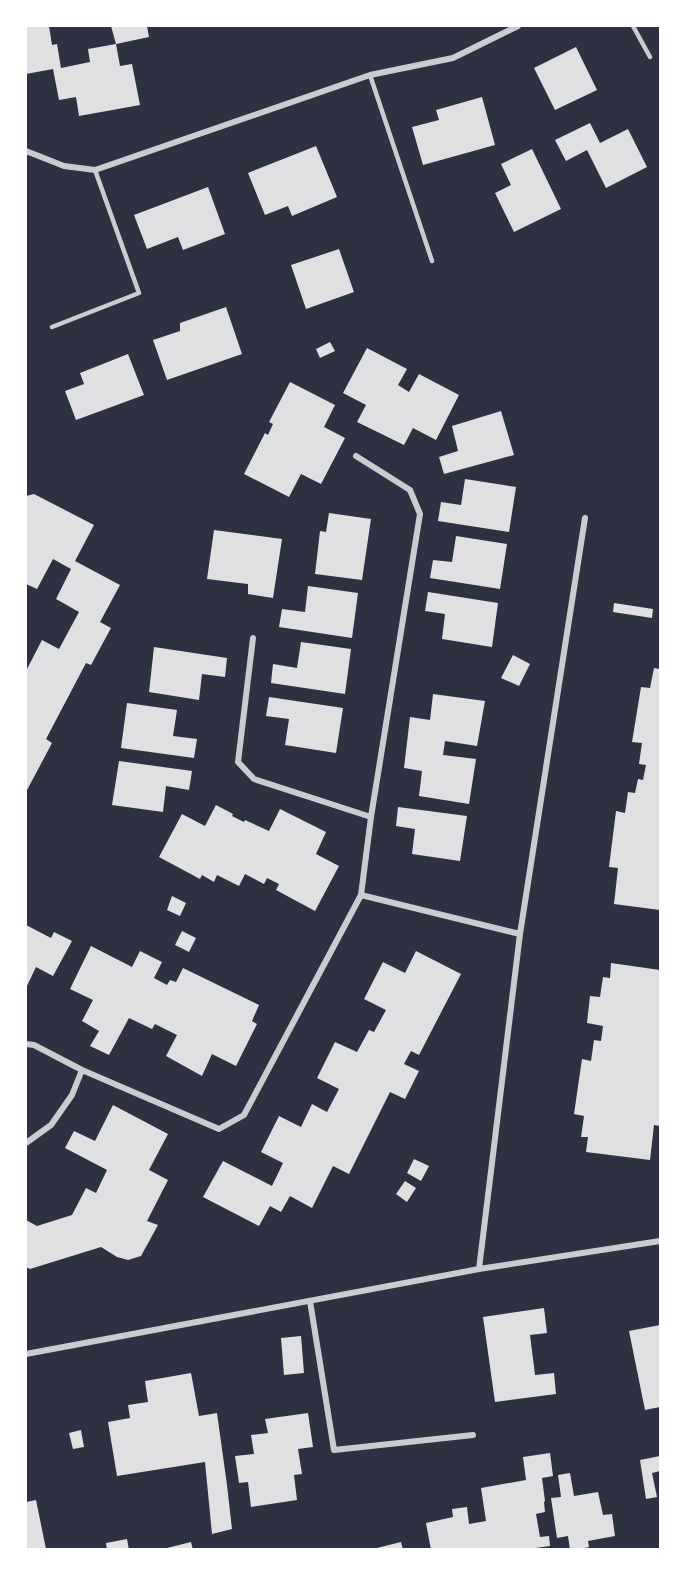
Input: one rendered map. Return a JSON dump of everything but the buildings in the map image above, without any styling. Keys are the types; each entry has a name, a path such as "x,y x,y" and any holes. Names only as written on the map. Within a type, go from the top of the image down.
{"street":[{"path":"26,151 64,166 95,170 370,75 453,58 518,26"},
{"path":"26,1044 34,1045 82,1070 219,1129 244,1115 361,895 370,817 420,514 410,490 356,456"},
{"path":"478,1269 520,934 585,519"},
{"path":"253,638 238,762 254,779 370,817"},
{"path":"361,895 520,934"},
{"path":"26,1143 51,1125 72,1095 82,1070"},
{"path":"26,1354 478,1269 660,1241"},
{"path":"310,1301 334,1450 473,1435"}],"lane":[{"path":"633,26 650,57"},
{"path":"370,75 432,261"},
{"path":"52,327 139,292 95,170"}]}
